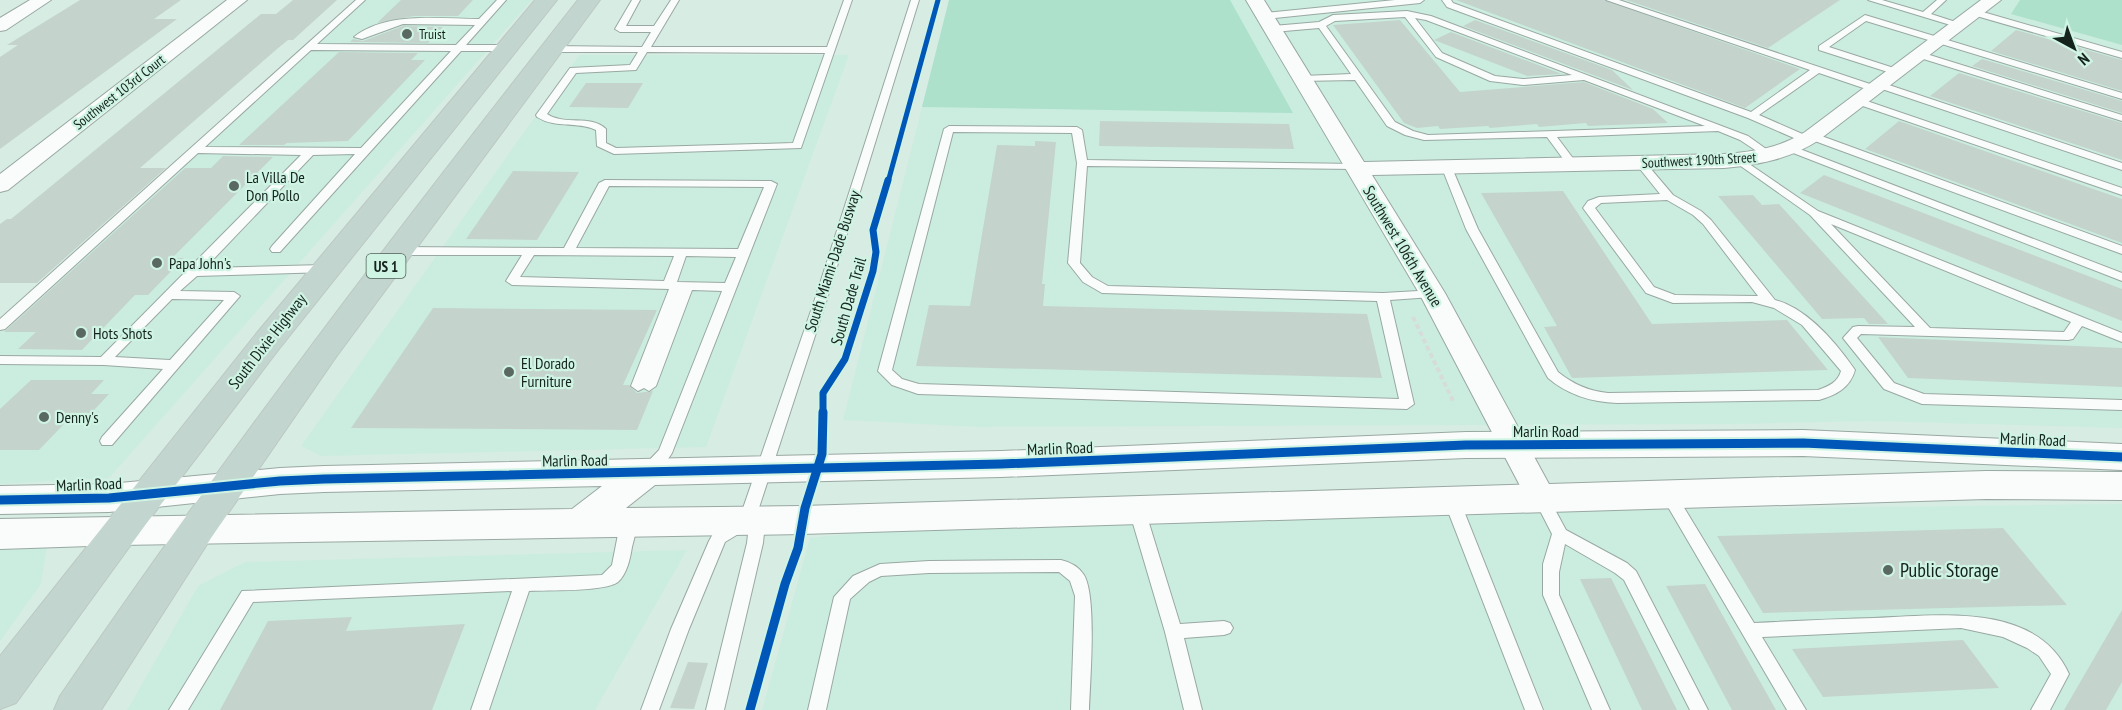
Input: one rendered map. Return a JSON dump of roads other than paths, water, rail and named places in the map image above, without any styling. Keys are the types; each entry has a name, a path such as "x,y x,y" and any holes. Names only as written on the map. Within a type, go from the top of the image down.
{"highway":[{"name":"South Dixie Highway","path":"0,690 168,465 324,269 546,0"},
{"name":"US 1","path":"76,710 225,487 398,251 588,0"},
{"path":"506,48 551,48"}],"street":[{"path":"0,26 42,0"},
{"name":"Southwest 103rd Court","path":"0,185 238,0"},
{"name":"Southwest 190th Street","path":"1355,168 1641,164 1739,160 1771,156 1804,142 1976,12"},
{"name":"Southwest 106th Avenue","path":"1264,15 1432,293 1541,497"},
{"name":"Marlin Road","path":"0,500 147,495 324,479 1001,464 1513,444 1803,443 2122,457"},
{"path":"1130,459 1137,510"},
{"path":"1001,464 1005,514"},
{"path":"578,525 646,472"},
{"path":"0,534 120,530 628,524 1986,485 2122,486"}],"lane":[{"path":"0,326 361,0"},
{"path":"276,249 502,0"},
{"path":"636,0 620,28 627,30 658,29"},
{"path":"675,0 633,68 573,70 541,115 550,123 593,124 601,129 601,144 614,151 797,146 848,0"},
{"name":"South Miami-Dade Busway","path":"747,521 915,0"},
{"path":"1264,15 1420,0"},
{"path":"1446,0 1450,5 1752,116 1804,142 2122,277"},
{"path":"1610,0 1817,70 2122,192"},
{"path":"1872,0 1925,14 1976,12 2122,55"},
{"path":"1925,14 1942,0"},
{"path":"1264,15 1321,25 1333,18 1407,14 1439,21 1744,138 1771,156"},
{"path":"1407,14 1439,55 1493,79 1523,82 1585,77"},
{"path":"1897,72 1822,48 1865,18 2122,96"},
{"path":"359,37 403,21 482,22"},
{"path":"1321,25 1391,124 1419,136 1428,138 1720,129"},
{"path":"310,47 345,45 506,48"},
{"path":"551,48 832,50"},
{"path":"1920,55 2122,118"},
{"path":"1752,116 1817,70"},
{"path":"1303,79 1359,76"},
{"path":"1871,92 2122,167"},
{"path":"1383,297 1407,404 918,389 897,382 889,377 885,370 948,129 1077,130 1082,163 1074,263 1080,272 1100,288 1106,290 1383,297 1432,293"},
{"path":"1550,133 1573,165"},
{"path":"1804,142 2122,250"},
{"path":"195,150 364,151"},
{"path":"104,361 310,152"},
{"path":"1739,160 1814,213 1926,330"},
{"path":"1082,163 1355,168"},
{"path":"1641,164 1669,197 1697,213 1707,222 1770,302"},
{"path":"1447,168 1472,228 1553,375 1575,391 1588,396 1617,399 1819,395 1839,387 1846,380 1848,370 1807,322 1770,302 1752,298 1673,299 1658,294 1642,281 1589,208 1592,203 1599,200 1669,197"},
{"path":"568,252 606,183 771,184 665,453 646,472"},
{"path":"1814,213 2122,338"},
{"path":"398,251 743,253"},
{"path":"530,252 512,281 730,287"},
{"path":"644,386 677,286 682,252"},
{"path":"194,272 324,269"},
{"path":"107,441 234,296 169,295"},
{"path":"2079,321 2068,336 1926,330 1858,330 1850,338 1889,386 1922,399 2122,405"},
{"path":"0,360 104,361 174,365"},
{"path":"1670,495 1797,710"},
{"path":"1541,497 1560,534 1621,568 1630,576 1699,710"},
{"path":"1452,501 1534,710"},
{"path":"1137,510 1174,632 1193,710"},
{"path":"650,710 680,629 717,541 720,536 747,521 756,533 755,543 715,710"},
{"path":"178,710 248,596 611,579 619,568 628,524"},
{"path":"1560,534 1550,564 1551,595 1601,710"},
{"path":"817,710 842,597 852,585 864,576 880,570 1002,566 1061,566 1077,578 1083,596 1080,710"},
{"path":"480,710 523,584"},
{"path":"1750,630 1961,621 1991,626 2043,649 2058,663 2060,674 2040,710"},
{"path":"1174,632 1224,628"}],"place":[{"name":"Truist","path":"407,34"},
{"name":"La Villa De Don Pollo","path":"234,186"},
{"name":"Papa John's","path":"157,263"},
{"name":"Hots Shots","path":"81,333"},
{"name":"El Dorado Furniture","path":"509,372"},
{"name":"Denny's","path":"44,417"},
{"name":"Public Storage","path":"1888,570"}]}
